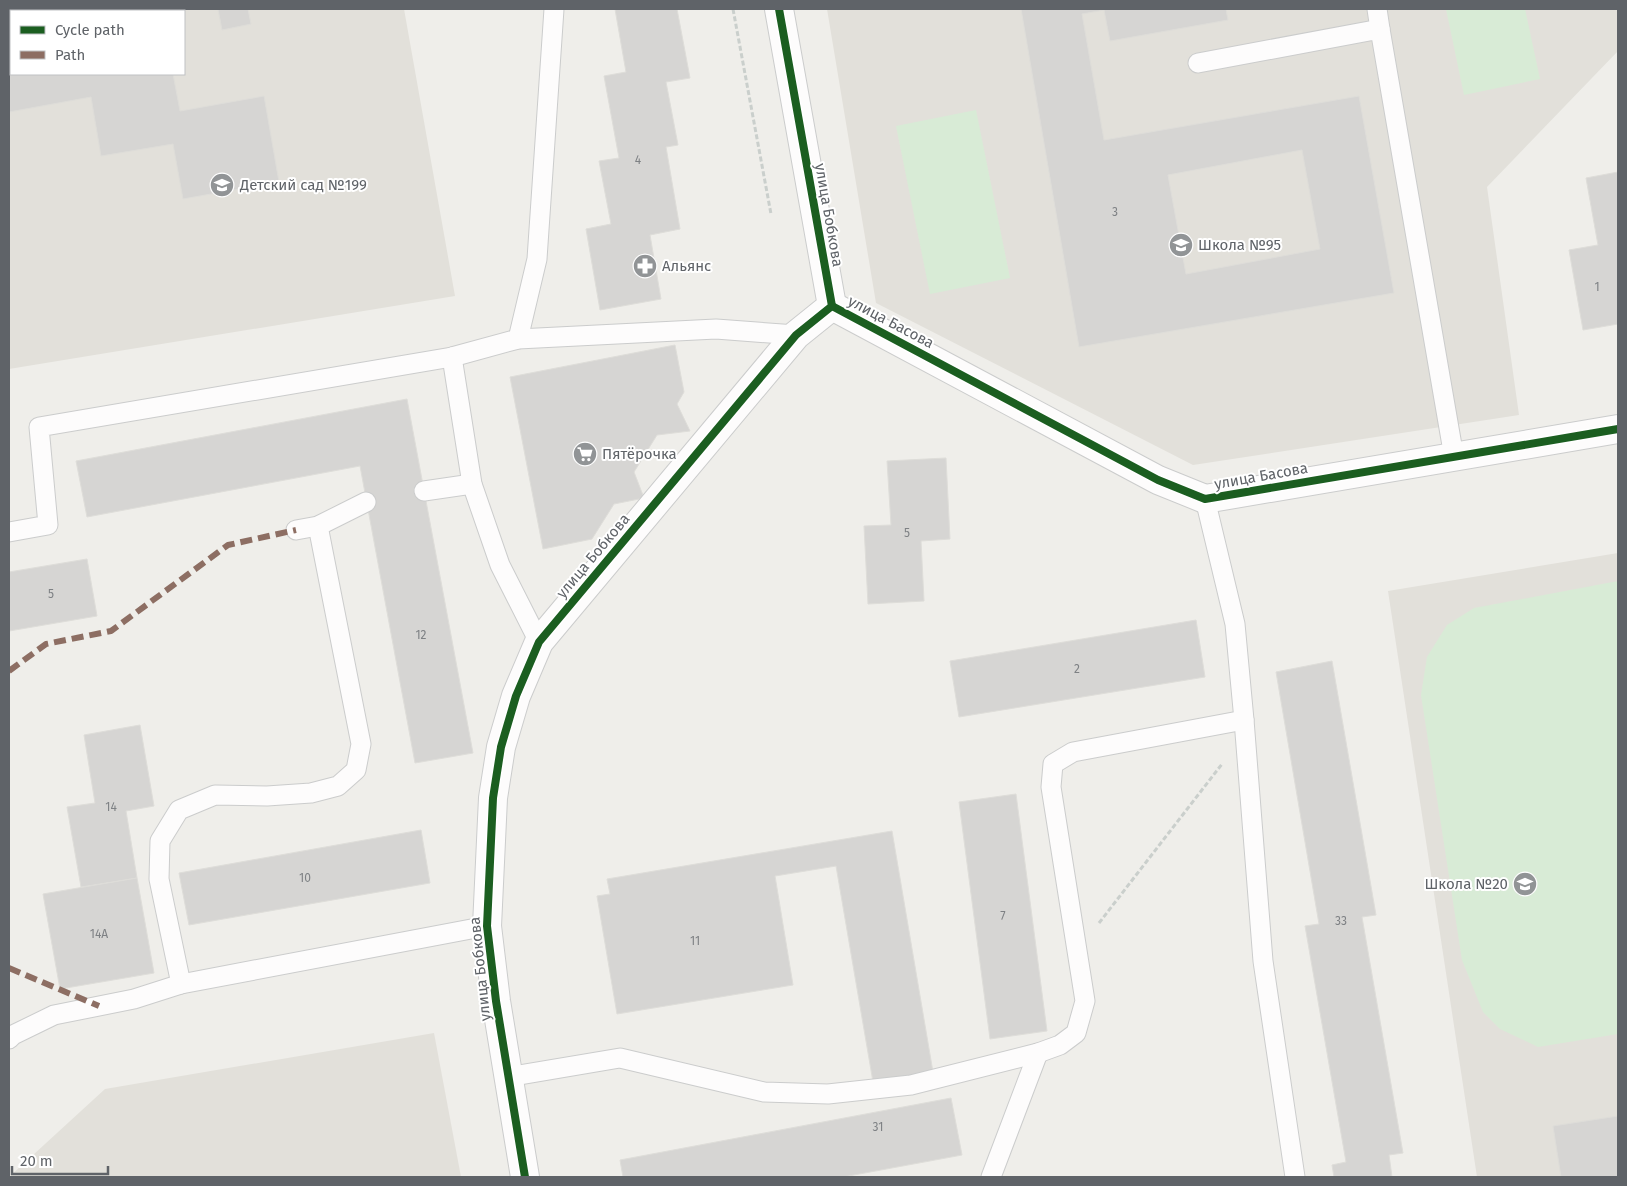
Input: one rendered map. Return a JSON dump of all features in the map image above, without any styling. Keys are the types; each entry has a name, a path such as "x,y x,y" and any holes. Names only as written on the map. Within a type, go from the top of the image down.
{"street":[{"name":"улица Бобкова","path":"526,1177 496,1002 487,926 494,798 501,747 516,696 538,642 796,335 832,306 779,9"},
{"name":"улица Басова","path":"832,306 1158,480 1205,500 1618,429"}],"lane":[{"path":"518,339 537,259 554,9"},
{"path":"1377,9 1454,457"},
{"path":"1198,63 1380,29"},
{"path":"9,532 48,525 39,427 452,357 518,339 716,329 796,335"},
{"path":"452,357 472,484 500,564 538,642"},
{"path":"424,491 472,484"},
{"path":"1205,500 1235,624 1245,726 1263,961 1295,1177"},
{"path":"296,530 318,526 366,502"},
{"path":"181,984 159,880 160,840 180,810 216,795 267,796 311,793 338,786 356,770 361,744 318,526"},
{"path":"508,1077 620,1058 764,1092 828,1094 911,1085 1038,1053 1060,1045 1076,1033 1085,1002 1051,787 1053,764 1073,752 1245,726"},
{"path":"9,1039 13,1035 54,1015 134,999 181,984 487,926"},
{"path":"991,1177 1038,1053"}],"path":[{"path":"733,9 771,214"},
{"path":"1078,950 1245,726"}],"shaded area":[{"name":"Детский сад №199","path":"9,9 404,9 455,296 9,369"},
{"name":"Школа №95","path":"827,9 1618,9 1618,51 1487,187 1519,415 1193,465 876,303"},
{"name":"Школа №20","path":"1618,553 1618,1177 1477,1177 1388,591"},
{"path":"434,1033 461,1177 9,1177 105,1089"}],"green space":[{"path":"1446,9 1525,9 1540,79 1464,95"},
{"path":"976,110 1010,278 930,294 896,126"},
{"name":"Школа №20","path":"1618,581 1618,1034 1538,1047 1500,1029 1483,1012 1462,960 1421,695 1427,657 1447,625 1474,608"}],"building":[{"path":"218,9 248,9 251,24 222,30"},
{"path":"615,9 677,9 690,78 666,82 678,145 666,147 680,229 650,235 661,299 600,310 586,229 611,224 599,161 619,158 604,76 626,72"},
{"path":"1021,9 1226,9 1228,20 1110,41 1104,10 1082,14 1104,140 1359,96 1394,293 1079,347","holes":["1302,150 1320,249 1186,274 1168,175"]},
{"path":"10,25 10,75 173,75 180,111 264,96 279,182 183,199 173,144 101,156 91,97 9,112"},
{"path":"1618,172 1618,324 1583,330 1569,250 1598,245 1586,178"},
{"name":"Пятёрочка","path":"675,345 684,392 677,404 690,431 657,435 634,472 644,498 614,504 592,539 543,549 510,377"},
{"path":"407,399 473,753 415,763 360,466 87,517 76,461"},
{"path":"946,458 950,539 921,541 924,601 868,604 864,526 891,525 887,461"},
{"path":"87,559 97,616 9,631 9,572"},
{"path":"1196,620 1205,677 959,717 950,661"},
{"path":"1332,661 1376,915 1362,917 1403,1153 1389,1155 1392,1177 1334,1177 1332,1165 1346,1162 1305,926 1319,924 1276,672"},
{"path":"140,725 154,806 126,811 137,878 81,887 67,807 95,803 84,735"},
{"path":"1016,794 1047,1031 990,1039 959,802"},
{"path":"421,830 430,883 189,925 179,873"},
{"path":"892,831 933,1072 873,1082 836,866 775,876 793,985 617,1014 597,896 610,894 607,879"},
{"path":"137,878 154,973 60,989 43,894"},
{"path":"951,1098 962,1155 843,1177 623,1177 620,1160"},
{"path":"1618,1116 1618,1177 1561,1177 1553,1126"}],"marked path":[{"path":"9,671 46,644 111,631 228,545 296,530"},
{"path":"9,968 99,1006"}],"cycle path":[{"path":"525,1177 496,1001 487,926 493,798 501,747 516,696 539,642 796,335 832,306 779,9"},
{"path":"832,306 1158,480 1205,499 1618,429"}],"place":[{"name":"Детский сад №199","path":"222,185"},
{"name":"Школа №95","path":"1181,245"},
{"name":"Альянс","path":"645,266"},
{"name":"Пятёрочка","path":"585,454"},
{"name":"Школа №20","path":"1525,884"}]}
